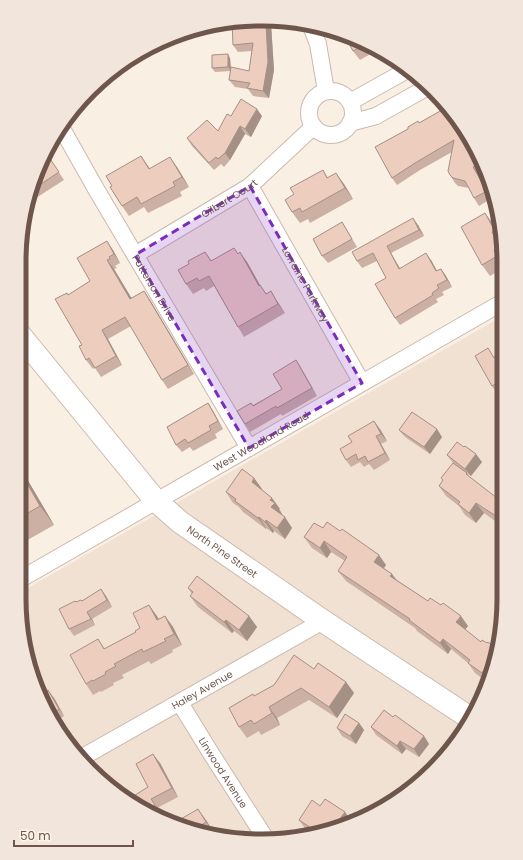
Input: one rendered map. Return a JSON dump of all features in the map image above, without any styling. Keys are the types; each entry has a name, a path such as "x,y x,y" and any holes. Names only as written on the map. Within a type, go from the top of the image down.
{"main road":[{"name":"North Pine Street","path":"26,342 156,501 180,522 323,621 466,715"}],"street":[{"path":"313,32 318,44 326,91"},
{"path":"350,102 402,73"},
{"path":"350,123 376,116 423,90"},
{"path":"326,91 340,92 346,96 350,102 353,116 346,129 333,135 326,134 313,127 309,113 310,105 319,94 326,91"},
{"name":"Gilbert Court","path":"135,255 250,186 313,127"},
{"name":"Patterson Drive","path":"65,133 249,448"},
{"name":"Lorraine Parkway","path":"250,186 362,383"},
{"name":"West Woodland Road","path":"26,576 497,305"},
{"name":"Haley Avenue","path":"86,756 323,621"},
{"name":"Linwood Avenue","path":"180,703 263,834"}],"highlighted area":[{"path":"250,186 362,383 249,448 135,255"}],"shaded area":[{"path":"497,319 497,598 495,629 485,674 473,703 439,754 417,776 366,810 337,822 292,832 262,834 231,832 186,822 157,810 131,794 106,776 84,754 50,703 38,674 34,659 28,629 26,589"}],"building":[{"path":"266,26 268,62 263,91 247,88 250,83 229,80 231,67 249,71 253,43 233,45 232,28"},
{"path":"348,43 360,47 353,51"},
{"path":"228,54 228,67 212,68 212,55"},
{"path":"241,99 257,109 245,129 240,126 225,153 218,159 216,157 209,163 187,138 207,120 218,131 227,114 231,116"},
{"path":"442,110 473,157 477,165 473,167 486,191 474,198 465,181 453,178 450,175 448,171 454,140 392,178 375,147 408,129 408,127 418,121 419,123"},
{"path":"141,156 149,169 170,157 182,177 173,182 175,186 141,204 137,197 122,206 110,187 112,186 106,176"},
{"path":"50,158 59,172 38,186"},
{"path":"323,170 327,178 336,173 345,188 302,212 300,208 292,212 285,200 294,194 290,188"},
{"path":"485,213 495,231 492,232 495,238 496,249 494,250 497,256 482,265 461,227"},
{"path":"413,218 419,230 387,246 399,269 426,253 436,271 441,269 447,280 437,285 439,288 432,293 433,295 395,318 375,284 386,278 373,253 357,261 352,252"},
{"path":"342,222 352,239 322,256 313,239"},
{"path":"107,241 114,254 107,260 130,299 144,291 188,365 162,380 125,317 102,330 116,356 95,368 89,358 86,360 79,346 82,345 55,299 67,293 68,295 90,281 77,258"},
{"path":"234,248 238,254 240,252 259,286 260,285 266,294 271,291 278,304 238,327 209,276 199,281 197,278 186,284 178,270 189,264 188,261 205,252 211,261"},
{"path":"488,348 494,358 497,356 497,383 492,386 475,356"},
{"path":"296,360 312,388 245,424 237,411 251,403 253,406 282,389 273,374"},
{"path":"208,403 218,421 209,426 211,430 188,443 185,439 176,445 167,427"},
{"path":"412,412 437,429 424,447 399,430"},
{"path":"374,421 381,434 376,436 385,453 368,462 365,456 358,460 356,454 346,460 340,449 352,442 348,436"},
{"path":"457,442 476,454 465,469 447,455"},
{"path":"453,463 497,498 497,517 476,503 469,513 458,504 460,502 439,486 443,480 441,478"},
{"path":"242,469 254,478 252,482 272,498 270,500 275,503 271,507 285,517 277,528 266,520 265,522 259,517 258,518 235,501 236,499 226,492"},
{"path":"26,482 40,506 26,514"},
{"path":"327,522 340,531 342,529 379,555 374,562 392,574 390,576 428,601 430,598 441,605 443,603 461,616 456,622 481,642 482,640 492,645 485,673 483,671 482,673 468,663 470,660 443,639 440,643 409,620 410,619 338,571 347,557 324,541 320,548 304,537 314,523 323,528"},
{"path":"197,576 249,616 239,630 226,620 224,622 190,596 193,592 188,588"},
{"path":"101,589 107,600 87,612 91,619 69,629 59,609 75,601 82,601"},
{"path":"149,605 157,620 165,616 174,634 164,639 166,641 143,652 142,649 114,664 116,666 105,672 106,674 86,684 70,655 98,639 104,649 136,632 135,631 140,628 133,613"},
{"path":"294,655 314,669 318,663 346,682 329,707 301,688 269,707 272,713 254,724 251,720 239,727 229,708 253,694 254,696 274,685"},
{"path":"43,687 46,692 48,690 59,709 55,712"},
{"path":"384,710 393,717 395,715 424,736 414,749 400,741 397,746 371,727"},
{"path":"345,714 359,723 350,736 337,728"},
{"path":"153,754 172,788 151,799 155,805 152,807 134,796 148,787 136,764"},
{"path":"325,799 345,812 339,820 340,821 311,828 299,820 312,800 320,806"},
{"path":"198,809 206,822 200,826 180,820"}]}
